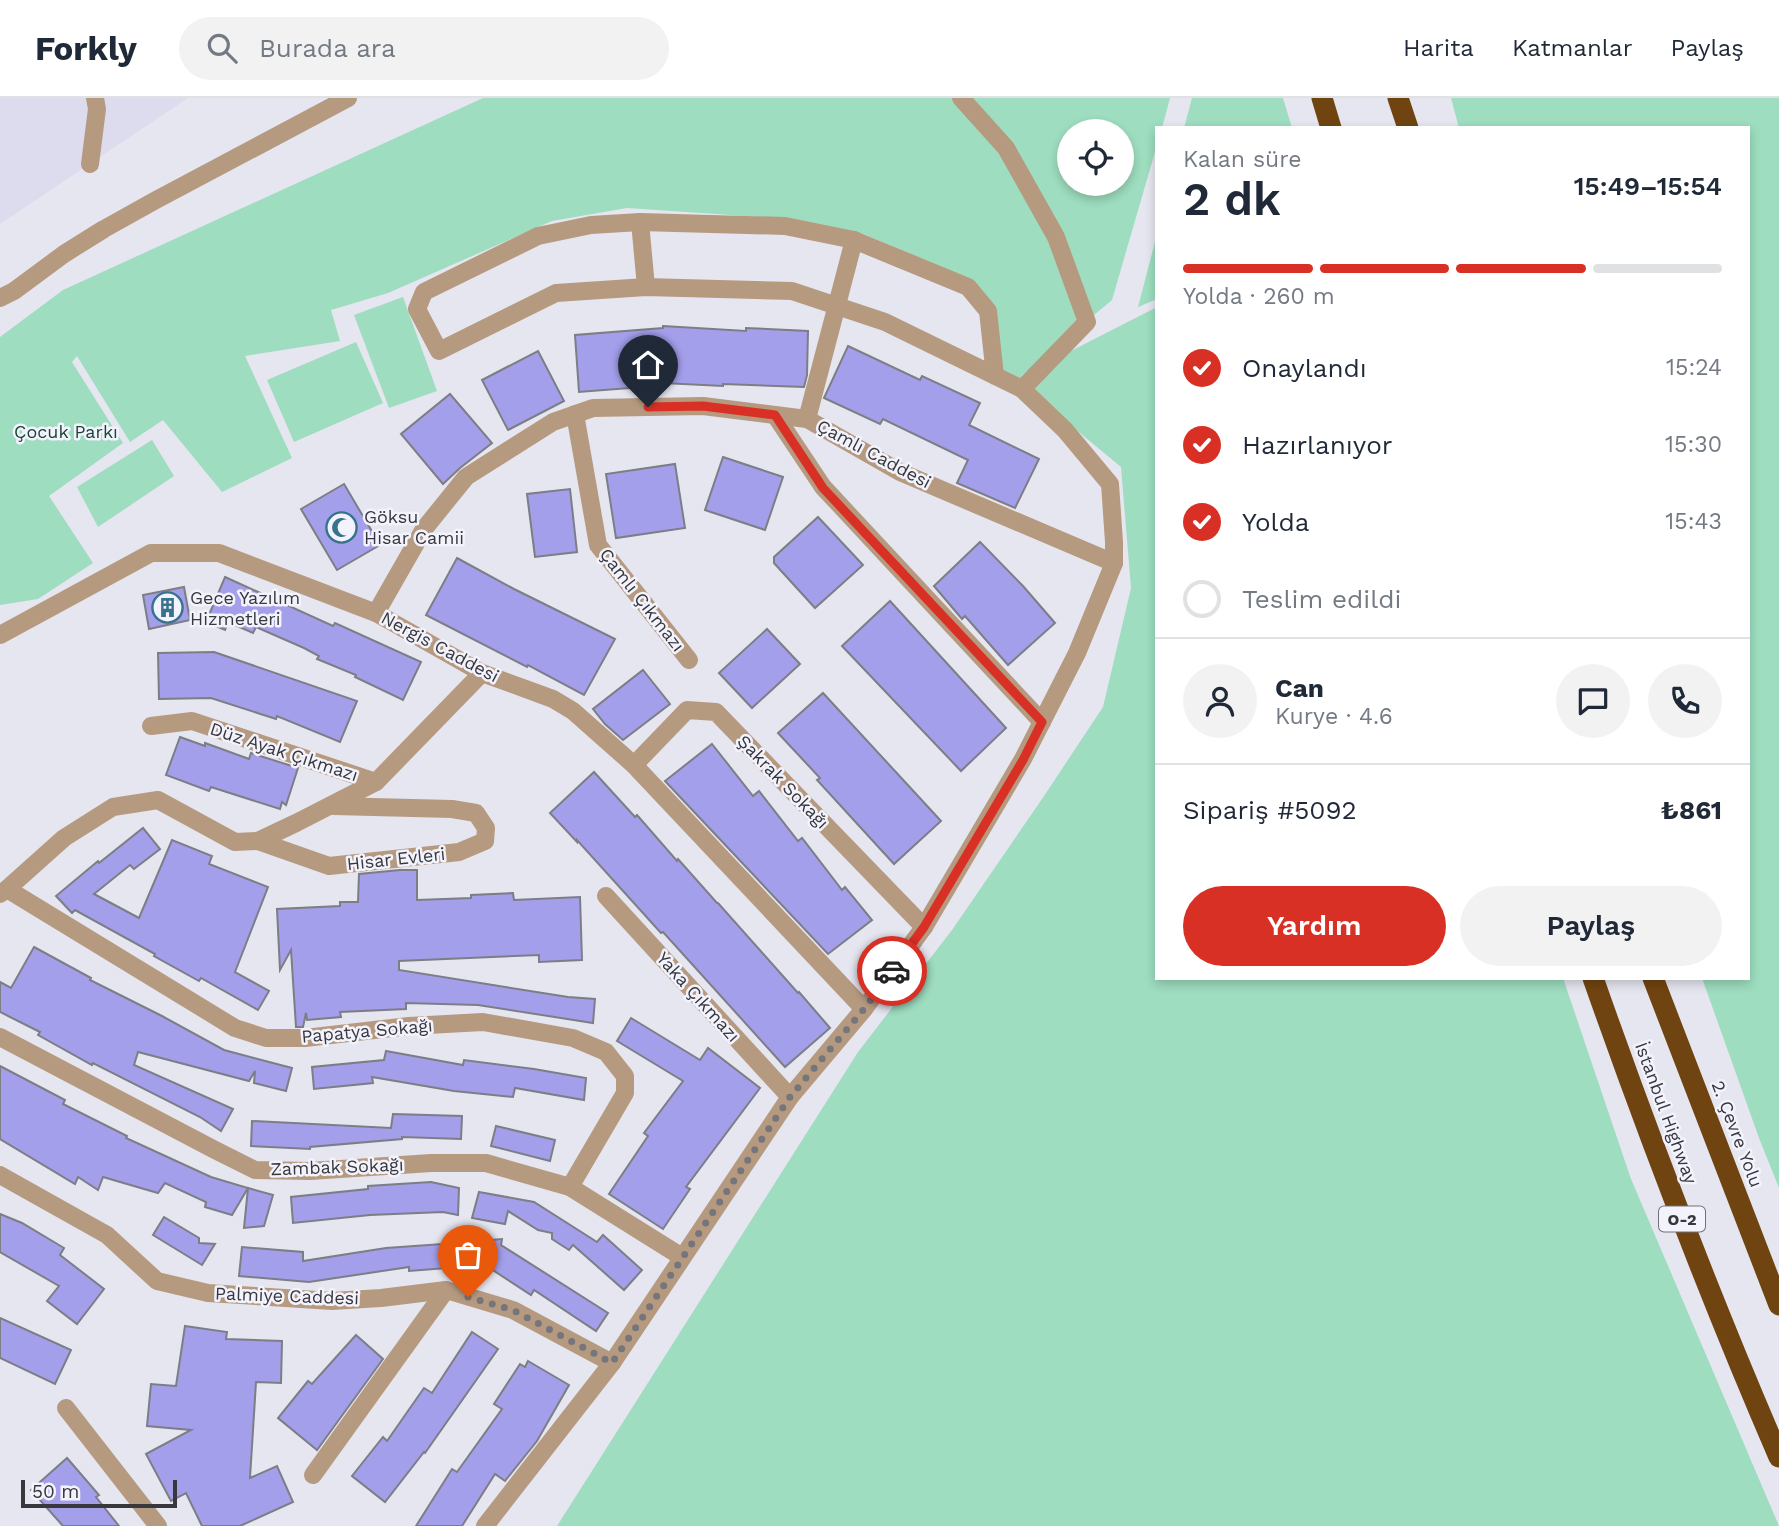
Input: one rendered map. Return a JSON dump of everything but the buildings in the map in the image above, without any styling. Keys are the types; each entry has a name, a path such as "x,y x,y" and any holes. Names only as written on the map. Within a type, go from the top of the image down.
{"highway":[{"path":"1322,98 1330,126"},
{"path":"1398,98 1409,126"},
{"path":"1409,98 1410,126"},
{"name":"İstanbul Highway","path":"1594,980 1701,1270 1779,1457"},
{"name":"2. Çevre Yolu","path":"1654,980 1779,1305"}],"street":[{"path":"90,164 97,109 94,98"},
{"path":"0,298 104,229 348,98"},
{"path":"961,98 1006,148 1056,237 1087,322 1022,389"},
{"path":"485,1526 612,1363 790,1097 864,1009 924,927 1023,760 1077,653 1114,563 1114,542 1110,484 1065,430 1022,389 995,376 885,322 792,291 646,286 556,293 439,351 417,309 424,292 538,236 591,225 640,222 785,226 854,240 968,287 988,311 995,376"},
{"path":"640,222 646,286"},
{"path":"807,419 854,240"},
{"name":"Çamlı Caddesi","path":"376,613 424,529 466,477 553,422 593,408 703,406 807,419 900,472 1114,563"},
{"name":"Çamlı Çıkmazı","path":"575,414 598,545 689,660"},
{"path":"775,415 823,488 1042,722"},
{"name":"Nergis Caddesi","path":"0,635 151,553 219,553 376,613 482,673 553,698 573,711 634,765 864,1009"},
{"path":"4,892 64,838 113,807 158,800 234,842 258,841 376,782 482,673"},
{"name":"Şakrak Sokağı","path":"634,765 687,710 716,712 924,927"},
{"name":"Düz Ayak Çıkmazı","path":"151,726 192,721 376,782"},
{"name":"Hisar Evleri","path":"258,841 329,866 459,852 485,841 486,828 477,813 452,809 331,806"},
{"name":"Papatya Sokağı","path":"4,892 235,1028 266,1038 304,1038 409,1026 483,1022 573,1038 606,1052 625,1076 625,1093 570,1187"},
{"name":"Yaka Çıkmazı","path":"606,896 790,1097"},
{"name":"Zambak Sokağı","path":"0,1037 256,1170 310,1171 431,1163 486,1164 570,1187 682,1257"},
{"name":"Palmiye Caddesi","path":"0,1175 107,1235 157,1281 208,1293 331,1301 446,1290 513,1310 612,1363"},
{"path":"313,1475 446,1290"},
{"path":"66,1408 158,1526"}],"shaded area":[{"path":"0,98 188,98 0,224"}],"green space":[{"name":"Çocuk Parkı","path":"483,98 1170,98 1163,126 1155,126 1155,152 1112,300 1020,377 1155,308 1155,980 1564,980 1631,1179 1779,1526 557,1526 858,1052 952,930 1103,707 1131,588 1121,467 1016,380 998,375 993,310 968,278 861,233 775,218 627,208 552,221 388,293 331,310 340,341 245,356 292,458 222,492 163,420 130,442 77,356 72,362 123,443 49,496 93,563 38,599 0,605 0,337 63,290"},
{"path":"1192,98 1283,98 1291,126 1185,126"},
{"path":"1451,98 1779,98 1779,1188 1703,980 1750,980 1750,126 1458,126"},
{"path":"1155,242 1155,300 1138,307"},
{"path":"403,297 437,391 389,408 354,315"},
{"path":"356,342 383,403 294,442 267,380"},
{"path":"152,440 174,476 98,527 77,487"}],"way so far":[{"path":"468,1297 513,1310 612,1363 790,1097 864,1009 892,971"}],"place":[{"name":"Göksu Hisar Camii","path":"341,527"},
{"name":"Gece Yazılım Hizmetleri","path":"167,608"}],"route":[{"path":"648,407 703,406 775,415 823,488 1042,722 1023,760 924,927 892,971"}]}
